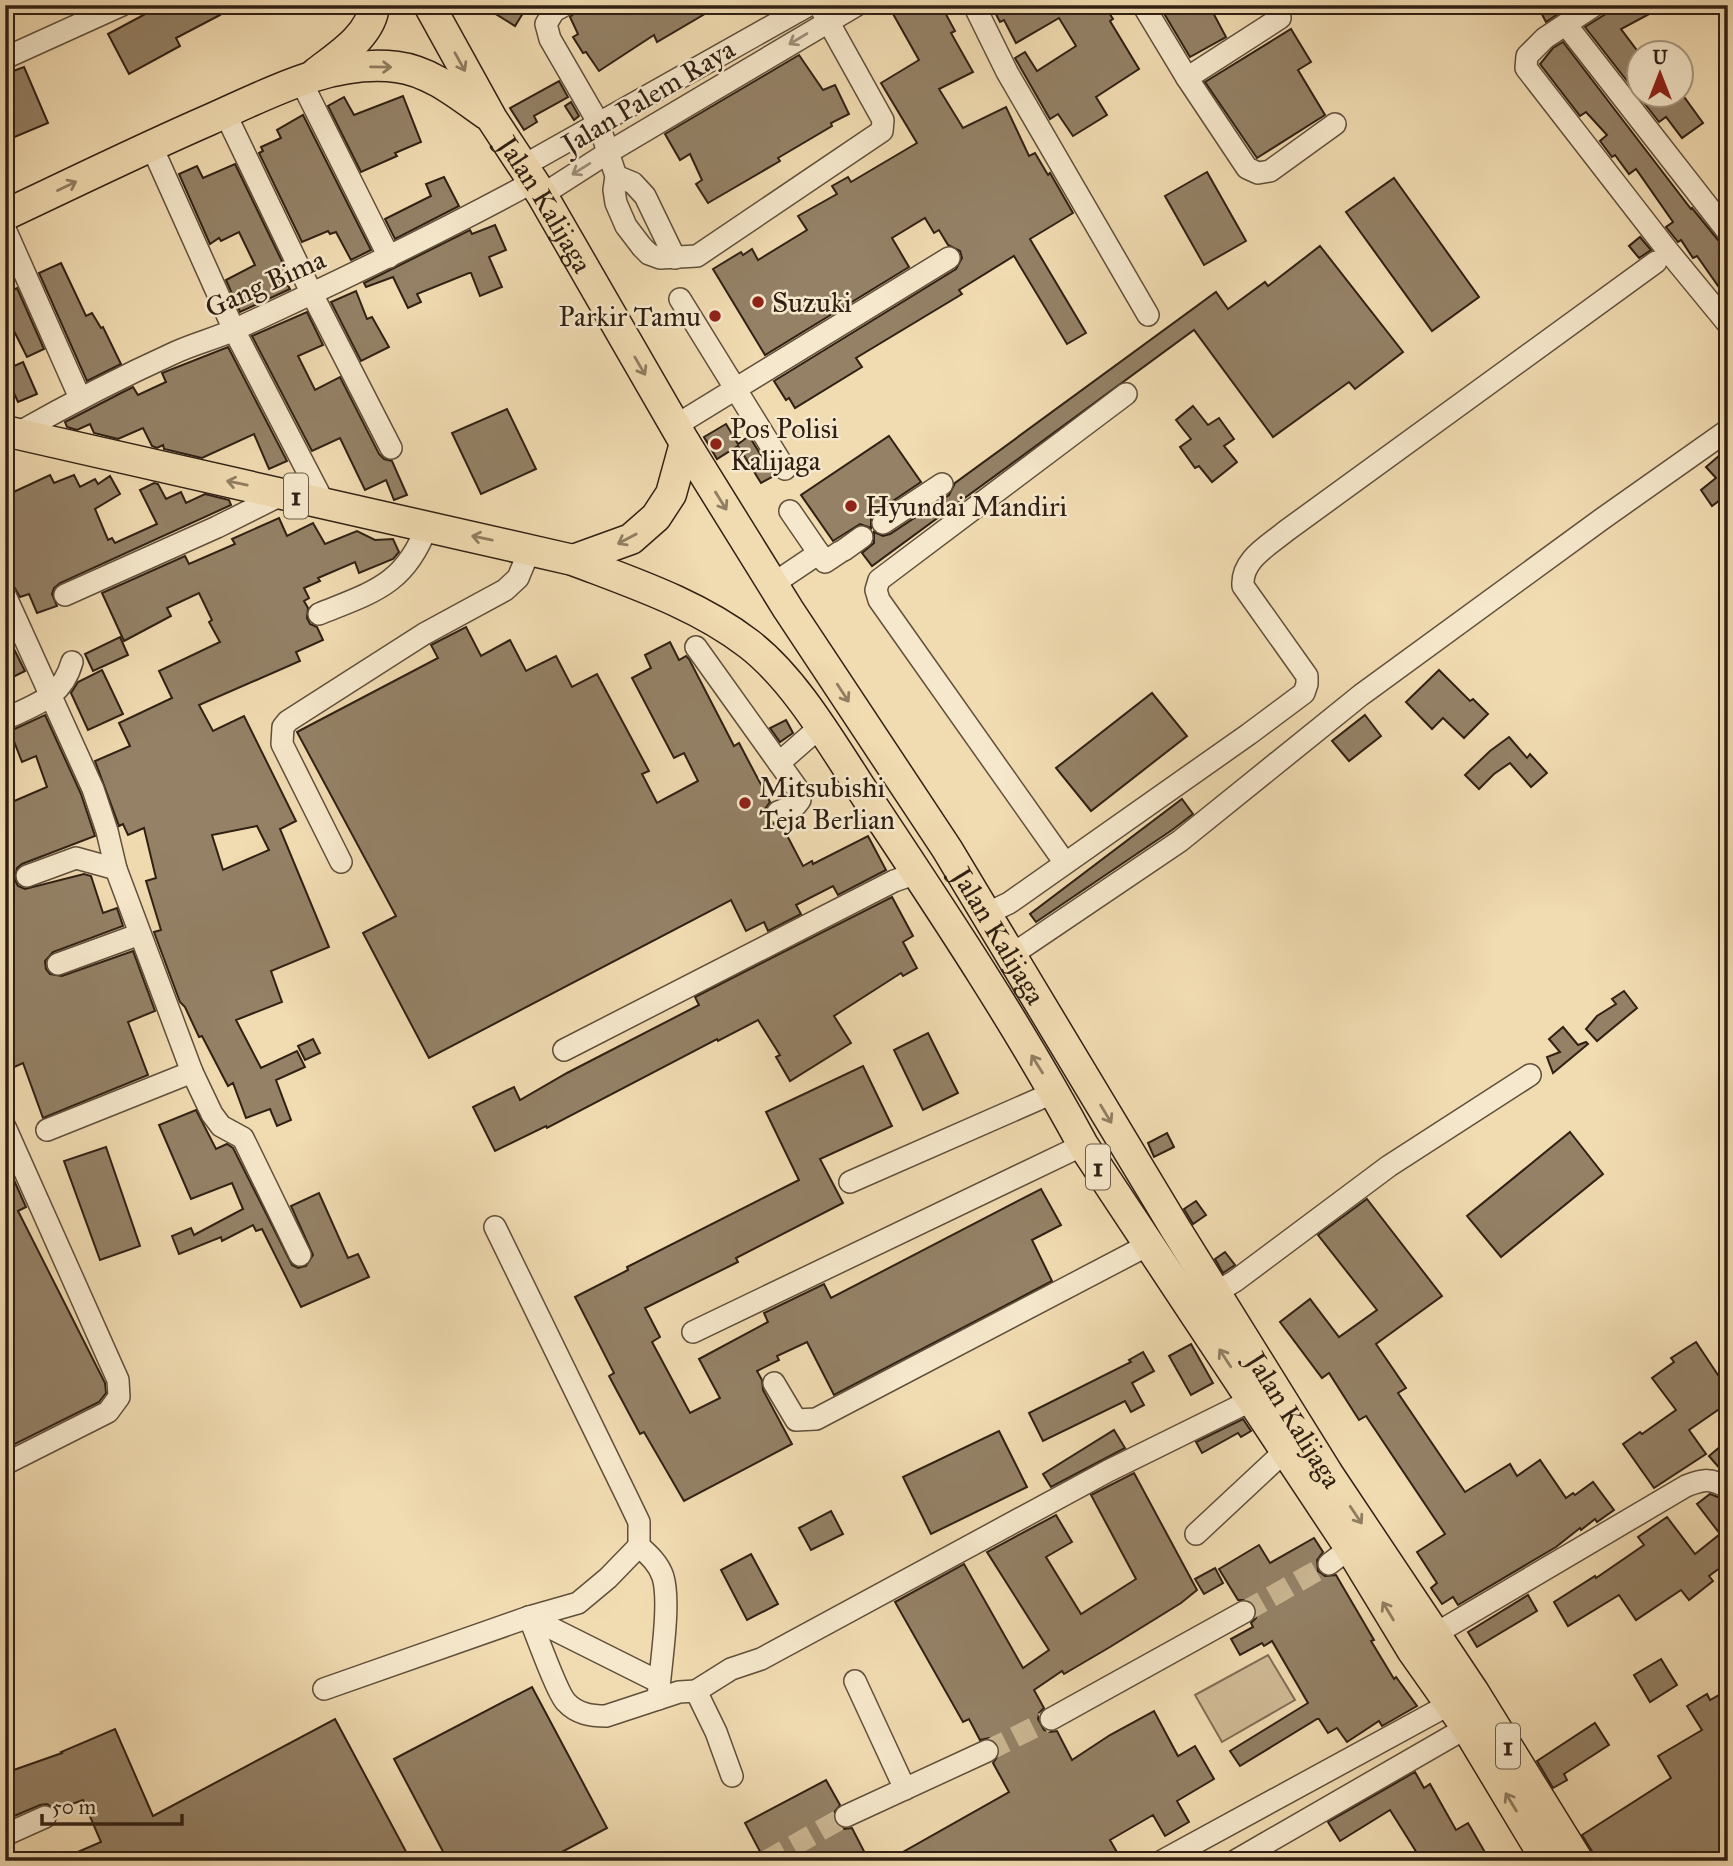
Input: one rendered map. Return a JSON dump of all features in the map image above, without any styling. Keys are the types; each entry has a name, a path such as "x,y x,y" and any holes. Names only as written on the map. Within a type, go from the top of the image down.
{"highway":[{"name":"1","path":"307,78 341,53 365,29 374,12 374,5"},
{"name":"Jalan Kalijaga","path":"429,5 492,118 533,181 680,434 773,584 947,849 1215,1293 1328,1474 1435,1634 1469,1709 1547,1861"},
{"name":"1","path":"5,215 151,145 307,78 354,67 399,67 424,74 492,118"},
{"name":"1","path":"12,432 573,560"},
{"path":"573,560 631,539 656,517 671,494 680,434"},
{"name":"Jalan Kalijaga","path":"573,560 670,598 707,616 750,645 795,691 917,873 1055,1092 1083,1145 1285,1451 1339,1556 1412,1650 1469,1709 1578,1861"},
{"path":"917,873 947,849"}],"street":[{"path":"5,58 122,5"},
{"path":"565,5 554,11 546,24 550,39 598,122 616,176 616,203 626,226 649,254 660,258 697,256 717,245 882,131 883,120 823,13"},
{"name":"Jalan Palem Raya","path":"533,181 598,122 809,5"},
{"name":"Jalan Palem Raya","path":"533,181 609,152 823,13 857,5"},
{"path":"974,5 1007,72 1148,315"},
{"path":"1143,5 1187,78 1247,168 1258,173 1270,171 1335,124"},
{"path":"1595,5 1567,26 1545,38 1527,56 1527,68 1668,251 1728,324"},
{"path":"1187,78 1280,18"},
{"path":"1567,26 1728,232"},
{"path":"307,78 389,257"},
{"path":"225,113 312,294 391,448"},
{"path":"151,145 234,330 324,503"},
{"path":"616,176 633,183 645,196 674,258"},
{"name":"Gang Bima","path":"12,432 173,353 234,330 389,257 533,181"},
{"path":"5,229 80,398"},
{"path":"680,434 735,389 949,258"},
{"path":"986,914 1009,904 1304,693 1307,676 1243,586 1244,570 1252,559 1297,523 1656,262"},
{"path":"680,299 785,469"},
{"path":"1065,863 879,600 876,590 879,580 1126,394"},
{"path":"1010,956 1180,841 1361,695 1728,430"},
{"path":"883,523 942,484"},
{"path":"65,595 217,527 285,493"},
{"path":"790,511 834,552"},
{"path":"319,614 379,589 402,571 420,546 427,526"},
{"path":"773,584 862,537"},
{"path":"341,862 282,744 283,727 288,721 424,634 505,590 518,578 530,549"},
{"path":"5,595 93,789 116,869 191,1072 221,1126 243,1138 300,1255"},
{"path":"696,647 801,796 796,805 778,812"},
{"path":"5,719 50,698 66,677 72,662"},
{"path":"779,763 820,727"},
{"path":"27,876 76,858 116,869"},
{"path":"564,1050 894,881 917,873"},
{"path":"58,964 140,934"},
{"path":"47,1130 191,1072"},
{"path":"1215,1293 1389,1166 1530,1075"},
{"path":"850,1182 1055,1092"},
{"path":"5,1127 118,1380 119,1397 108,1412 5,1464"},
{"path":"693,1332 1083,1145"},
{"path":"324,1689 529,1617 578,1603 608,1578 639,1546 639,1522 495,1227"},
{"path":"774,1384 796,1420 816,1419 1150,1244"},
{"path":"529,1617 658,1691 696,1691 731,1670 761,1659 1108,1471 1252,1400"},
{"path":"1196,1534 1285,1451"},
{"path":"1435,1634 1686,1486 1706,1479 1715,1480 1728,1488"},
{"path":"639,1546 656,1562 663,1575 666,1594 658,1691"},
{"path":"1051,1719 1244,1612"},
{"path":"529,1617 564,1701 580,1713 606,1716 658,1691"},
{"path":"855,1681 905,1789"},
{"path":"696,1691 716,1732 732,1776"},
{"path":"1162,1861 1469,1709"},
{"path":"1235,1861 1469,1709"},
{"path":"846,1816 986,1751"},
{"path":"5,1835 45,1817"}],"shaded area":[{"path":"1268,1655 1295,1700 1222,1742 1195,1695"}],"building":[{"path":"162,5 214,5 220,15 176,38 180,46 129,74 108,34"},
{"path":"481,5 528,5 515,26"},
{"path":"578,5 720,5 657,42 654,35 599,71 573,37 578,34 570,17 576,12"},
{"path":"888,5 941,5 955,31 951,33 973,72 939,89 963,128 1006,107 1029,156 1035,153 1048,175 1050,173 1073,213 1030,239 1086,333 1067,344 1014,256 959,290 962,294 856,358 862,367 795,408 789,398 786,400 774,381 956,269 962,258 960,251 948,245 939,230 934,233 925,218 892,238 909,267 765,355 713,269 741,252 743,255 752,249 758,260 807,230 798,216 837,194 832,186 848,177 851,182 917,143 881,83 919,60"},
{"path":"991,5 1104,5 1113,19 1110,21 1139,69 1096,97 1107,115 1073,136 1058,114 1050,119 1015,58 1025,52 1037,71 1076,46 1059,18 1016,43 1004,20 1000,22"},
{"path":"1159,5 1209,5 1226,37 1190,57"},
{"path":"1537,5 1571,5 1546,22"},
{"path":"1620,5 1666,5 1621,29 1628,38 1624,38 1624,77 1585,27"},
{"path":"1291,29 1311,62 1298,70 1325,115 1257,158 1205,82"},
{"path":"1563,42 1691,209 1728,249 1728,300 1697,256 1693,258 1681,240 1678,242 1666,227 1673,222 1636,169 1629,174 1615,155 1612,157 1600,141 1607,135 1586,112 1580,116 1540,64 1553,48"},
{"path":"799,55 823,90 835,85 849,114 778,158 780,161 708,203 696,184 702,180 690,154 680,160 665,134"},
{"path":"24,67 48,123 5,141 5,74"},
{"path":"559,81 568,97 534,116 537,122 524,130 510,108"},
{"path":"403,96 421,142 361,172 328,106 344,97 354,115"},
{"path":"571,102 579,116 574,120 565,106"},
{"path":"1648,108 1692,108 1703,123 1682,138 1666,117 1659,122"},
{"path":"303,115 371,250 351,260 336,232 330,234 328,231 302,242 259,153 263,151 261,147 281,138 277,130"},
{"path":"235,164 291,280 286,282 290,289 240,312 226,280 255,265 239,232 221,241 219,238 210,244 179,174 197,166 203,178"},
{"path":"1207,172 1246,241 1204,265 1165,196"},
{"path":"444,177 459,206 395,239 385,219 431,196 426,184"},
{"path":"1394,178 1479,297 1432,331 1346,212"},
{"path":"495,225 506,250 489,257 502,287 480,296 469,273 417,294 421,302 408,308 393,277 366,287 364,283 470,230 472,234"},
{"path":"1640,237 1651,250 1639,258 1629,246"},
{"path":"1320,246 1403,352 1355,389 1349,382 1273,437 1194,330 872,566 862,553 874,543 874,532 883,536 890,534 949,495 955,483 1216,292 1228,309 1265,282 1268,286"},
{"path":"61,263 86,316 92,313 101,328 103,327 121,364 87,381 39,273"},
{"path":"17,288 44,349 27,357 14,331 11,332 5,321 5,294"},
{"path":"356,291 367,319 372,317 389,347 361,361 331,302"},
{"path":"307,312 323,345 298,356 315,390 340,377 379,454 392,461 407,495 394,500 386,480 365,490 340,438 312,451 252,336"},
{"path":"228,347 287,461 269,469 254,434 202,458 164,449 163,445 157,448 152,446 143,428 118,439 94,433 90,424 77,430 67,427 65,422 133,387 138,395 166,382 162,373"},
{"path":"23,362 37,394 18,402 14,393 5,397 5,370"},
{"path":"1193,406 1208,425 1219,418 1234,439 1224,446 1237,462 1212,482 1199,466 1195,468 1180,447 1191,439 1176,420"},
{"path":"507,409 536,469 481,494 452,433"},
{"path":"726,424 738,444 749,436 774,476 761,483 738,446 717,459 704,437"},
{"name":"Hyundai Mandiri","path":"889,436 921,482 875,513 871,518 871,528 860,524 833,541 801,495"},
{"path":"1721,454 1728,461 1728,494 1712,506 1701,490 1716,478 1706,467"},
{"path":"50,475 54,483 74,475 80,487 95,479 98,484 110,476 120,494 95,509 108,540 112,538 115,543 157,524 140,490 154,483 158,484 166,499 181,492 186,503 205,494 229,500 231,505 60,583 52,594 57,606 37,613 29,594 20,597 13,585 5,582 5,496"},
{"path":"279,518 287,536 313,523 325,544 357,531 375,540 393,539 399,552 393,559 359,573 355,562 318,578 320,581 304,588 309,598 304,601 308,608 307,618 310,624 317,627 323,640 296,652 300,661 199,705 213,731 244,716 296,821 280,829 329,947 271,971 282,1002 236,1020 261,1068 297,1051 305,1067 276,1080 291,1120 277,1126 270,1109 246,1118 233,1083 228,1086 202,1036 199,1037 180,1002 154,932 161,930 146,881 156,878 144,828 128,835 123,824 119,826 95,761 130,746 119,723 172,698 159,671 220,642 209,622 212,620 199,593 167,608 171,616 124,641 102,593 185,556 189,564 235,544 232,539","holes":["257,826 269,850 223,870 212,835"]},
{"path":"466,627 481,656 510,640 526,671 556,656 572,687 597,674 649,771 642,774 657,803 698,781 684,753 674,758 632,678 651,668 645,655 670,642 679,660 686,656 689,659 734,746 739,743 770,802 765,809 766,817 770,823 781,824 803,866 812,861 813,864 868,836 886,870 838,895 833,886 796,905 801,914 768,931 764,922 746,931 731,900 429,1058 363,933 396,916 297,732 438,658 431,645"},
{"path":"5,631 25,671 5,681"},
{"path":"120,637 128,655 93,671 85,654"},
{"path":"102,670 123,714 88,730 71,693 78,682"},
{"path":"1439,670 1470,701 1473,699 1488,714 1464,738 1443,718 1432,729 1406,702"},
{"path":"1152,693 1187,736 1091,811 1056,768"},
{"path":"45,715 81,794 95,836 22,864 17,868 15,880 18,886 25,889 84,874 91,876 103,913 117,908 123,926 53,952 45,961 46,969 50,974 62,976 133,951 155,1011 128,1022 148,1075 43,1118 23,1063 10,1069 5,1057 5,805 47,787 36,756 22,762 10,731"},
{"path":"1365,715 1381,736 1349,761 1332,741"},
{"path":"786,720 793,733 780,742 770,728"},
{"path":"1509,737 1527,758 1530,754 1547,773 1531,787 1510,763 1479,789 1465,775"},
{"path":"1182,799 1193,814 1036,922 1030,914"},
{"path":"892,897 913,936 903,942 917,968 903,976 901,973 834,1016 851,1043 790,1081 776,1057 780,1055 758,1020 547,1128 546,1126 495,1151 473,1107 514,1087 520,1100 699,1005 695,997"},
{"path":"1624,991 1637,1008 1597,1041 1586,1029 1597,1016 1616,1004 1612,999"},
{"path":"1563,1027 1578,1045 1586,1042 1588,1044 1553,1073 1547,1057 1560,1052 1549,1039"},
{"path":"928,1033 958,1093 923,1110 894,1050"},
{"path":"313,1039 320,1053 305,1060 298,1046"},
{"path":"863,1066 892,1126 820,1159 843,1203 736,1258 738,1262 645,1308 660,1337 652,1342 690,1413 720,1398 699,1359 768,1322 764,1313 824,1284 831,1298 1041,1189 1061,1225 1032,1240 1052,1281 834,1395 807,1342 777,1356 779,1360 757,1371 763,1390 792,1444 684,1501 644,1432 640,1434 609,1376 614,1373 575,1297 628,1270 627,1267 799,1180 766,1112"},
{"path":"196,1110 216,1149 227,1144 233,1148 292,1265 298,1268 306,1266 313,1255 291,1206 319,1193 348,1258 358,1254 369,1277 301,1307 262,1229 256,1231 253,1225 222,1241 221,1237 179,1254 172,1236 191,1228 194,1235 243,1209 232,1183 191,1199 159,1125"},
{"path":"1570,1132 1603,1174 1501,1257 1467,1216"},
{"path":"1167,1133 1174,1147 1154,1157 1148,1143"},
{"path":"106,1147 140,1246 100,1260 64,1161"},
{"path":"5,1160 26,1207 18,1211 105,1383 106,1393 99,1402 5,1449"},
{"path":"1367,1199 1442,1296 1376,1344 1406,1388 1398,1393 1465,1492 1510,1464 1517,1476 1540,1460 1566,1498 1593,1482 1614,1510 1597,1522 1595,1519 1581,1530 1580,1528 1556,1547 1458,1605 1453,1597 1442,1604 1431,1588 1437,1583 1417,1552 1445,1534 1366,1416 1359,1420 1329,1373 1322,1378 1280,1322 1310,1299 1339,1337 1377,1310 1318,1235"},
{"path":"1196,1201 1206,1215 1193,1224 1184,1209"},
{"path":"1225,1252 1235,1265 1223,1273 1215,1259"},
{"path":"1696,1342 1728,1390 1728,1403 1689,1430 1706,1454 1654,1488 1623,1444 1676,1410 1652,1378 1674,1362 1671,1358"},
{"path":"1191,1344 1213,1383 1191,1395 1169,1356"},
{"path":"1143,1352 1154,1371 1132,1383 1144,1405 1131,1412 1125,1401 1043,1441 1029,1413 1131,1362 1129,1360"},
{"path":"1243,1419 1251,1431 1241,1437 1238,1433 1202,1453 1196,1442"},
{"path":"1114,1430 1125,1448 1051,1487 1043,1474"},
{"path":"999,1431 1027,1487 931,1534 903,1477"},
{"path":"1728,1440 1728,1473 1721,1470 1709,1456"},
{"path":"1134,1473 1197,1590 1181,1603 1110,1647 1064,1674 1062,1671 1034,1690 1044,1708 1038,1719 1044,1730 1057,1731 1072,1760 1154,1711 1178,1756 1195,1746 1214,1779 1177,1801 1189,1822 1165,1836 1153,1815 1110,1840 1122,1861 887,1861 1009,1792 993,1763 1000,1753 999,1745 989,1738 980,1740 969,1719 963,1722 895,1602 964,1564 1023,1668 1049,1650 987,1552 1056,1515 1072,1542 1046,1557 1081,1614 1136,1579 1091,1495"},
{"path":"1710,1494 1728,1501 1728,1562 1709,1576 1713,1581 1689,1600 1681,1590 1636,1620 1619,1595 1568,1626 1554,1602 1595,1576 1596,1578 1644,1545 1638,1537 1667,1517 1695,1554 1720,1534 1697,1504"},
{"path":"831,1511 843,1534 811,1550 799,1528"},
{"path":"1314,1538 1323,1552 1317,1560 1318,1571 1325,1576 1336,1575 1394,1679 1396,1677 1417,1706 1382,1726 1379,1721 1347,1742 1337,1728 1328,1733 1317,1719 1240,1766 1230,1751 1308,1703 1272,1641 1264,1646 1262,1643 1240,1655 1231,1639 1253,1627 1251,1623 1257,1612 1250,1600 1238,1600 1219,1569 1259,1545 1270,1563"},
{"path":"751,1554 778,1604 747,1620 721,1570"},
{"path":"1215,1568 1223,1583 1204,1594 1195,1579"},
{"path":"1528,1595 1537,1611 1477,1647 1468,1632"},
{"path":"1661,1659 1677,1685 1650,1702 1634,1675"},
{"path":"532,1687 607,1828 545,1861 448,1861 394,1759"},
{"path":"1728,1690 1728,1861 1598,1861 1582,1835 1671,1778 1658,1756 1702,1730 1687,1706 1707,1694 1710,1700"},
{"path":"335,1719 411,1861 57,1861 101,1842 83,1800 56,1810 47,1804 40,1805 5,1820 5,1773 62,1753 115,1729 153,1816"},
{"path":"1595,1723 1609,1745 1564,1774 1567,1780 1553,1788 1537,1761"},
{"path":"1415,1772 1424,1788 1430,1784 1456,1830 1468,1823 1490,1861 1422,1861 1390,1810 1340,1841 1328,1822"},
{"path":"826,1780 840,1805 833,1814 834,1822 844,1829 852,1828 869,1861 765,1861 745,1823"}],"tunnel":[{"path":"1244,1612 1329,1564"},
{"path":"987,1751 1051,1719"},
{"path":"766,1861 846,1816"}],"place":[{"name":"Suzuki","path":"758,302"},
{"name":"Parkir Tamu","path":"715,316"},
{"name":"Pos Polisi Kalijaga","path":"716,444"},
{"name":"Hyundai Mandiri","path":"851,506"},
{"name":"Mitsubishi Teja Berlian","path":"745,803"}]}
